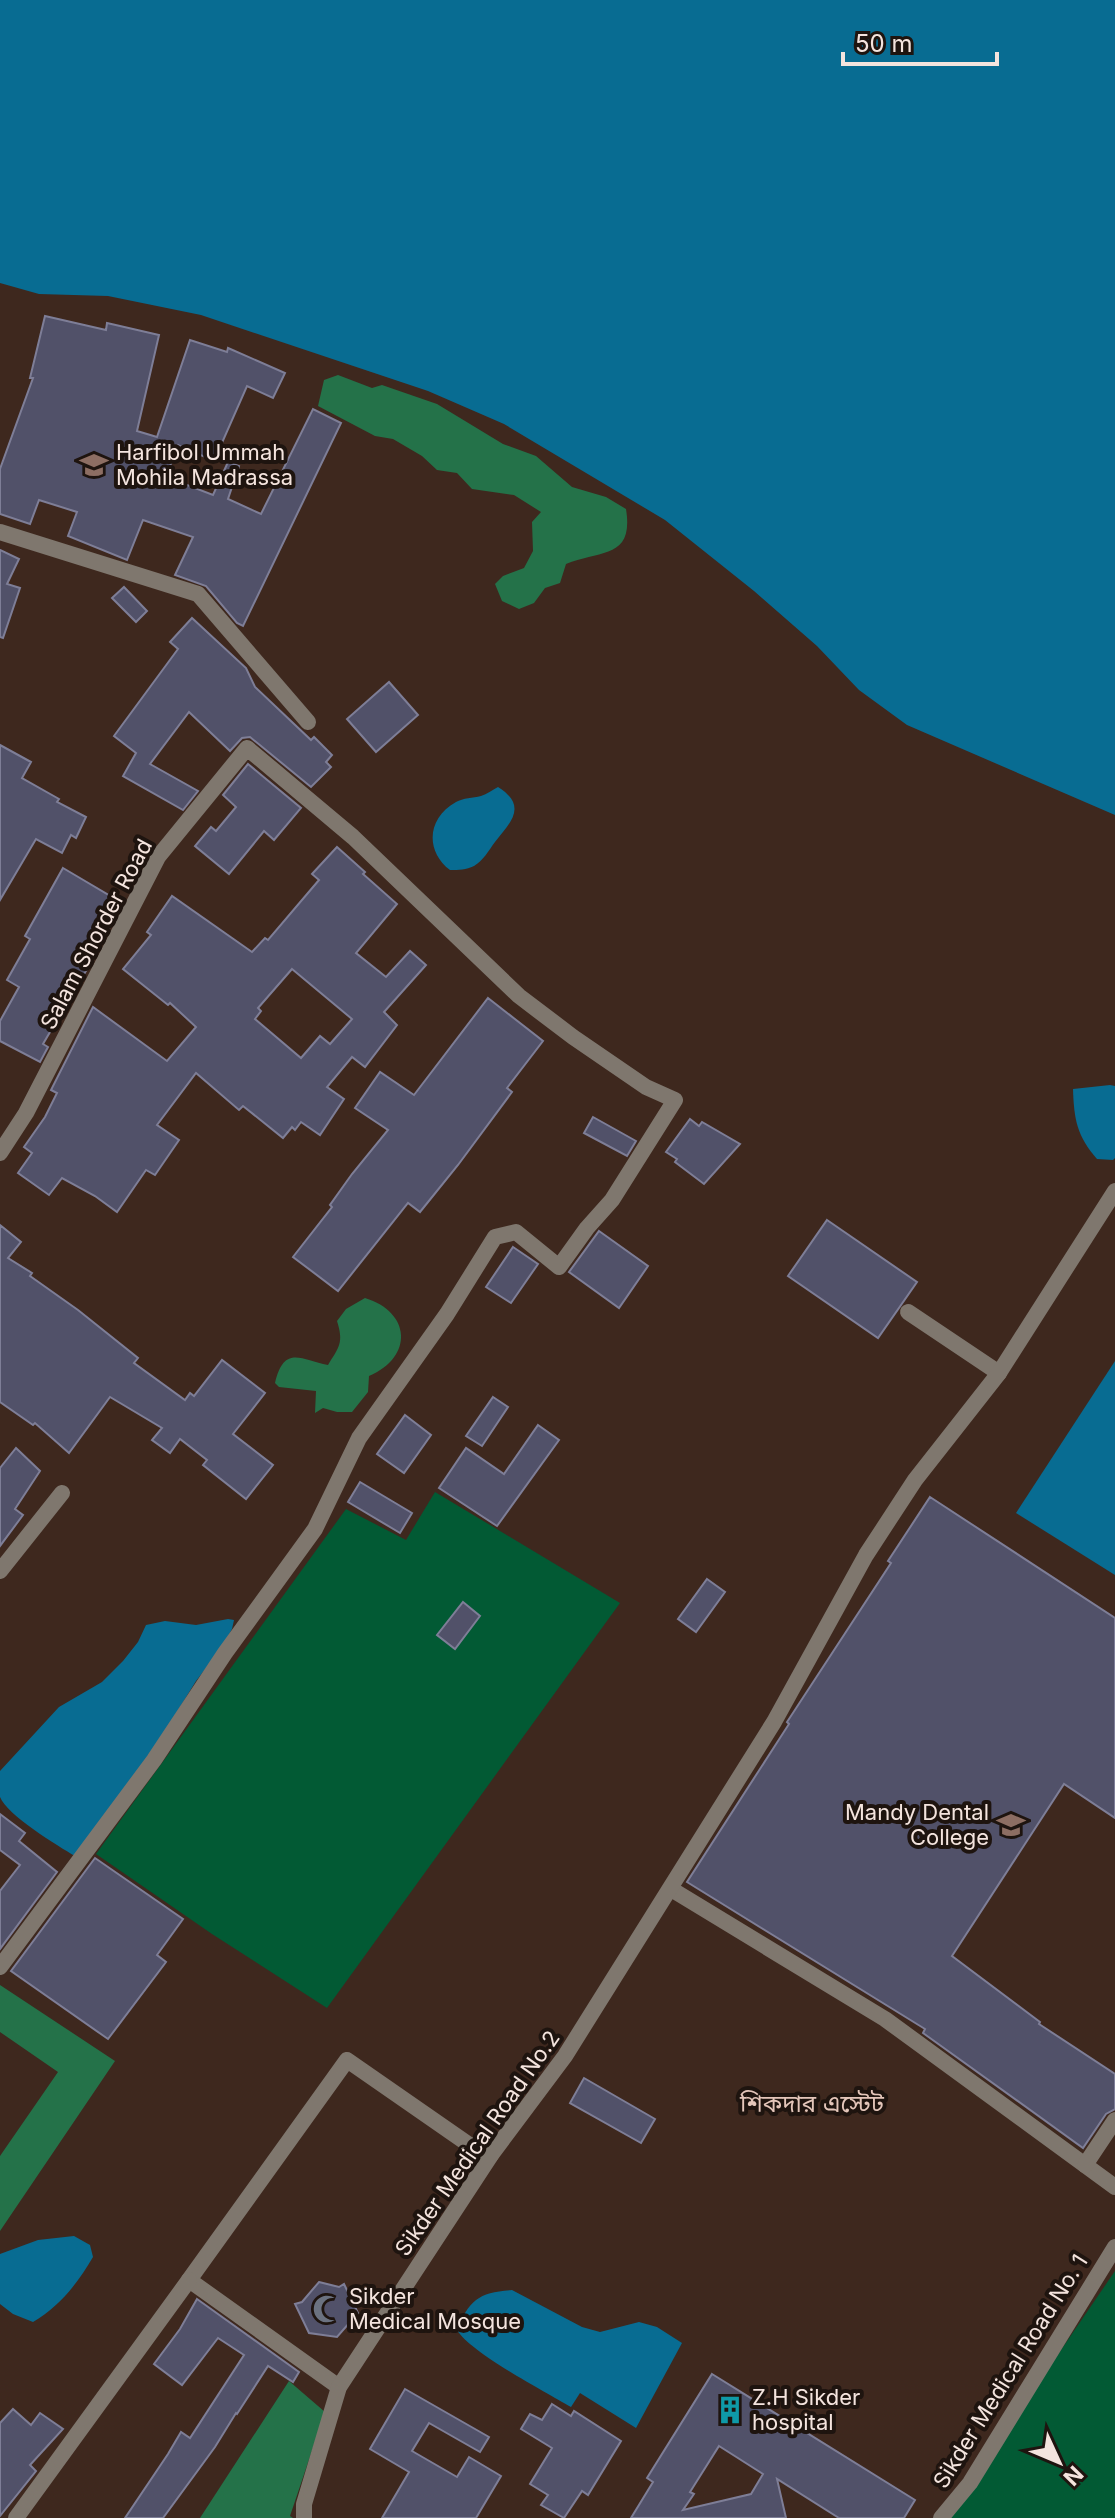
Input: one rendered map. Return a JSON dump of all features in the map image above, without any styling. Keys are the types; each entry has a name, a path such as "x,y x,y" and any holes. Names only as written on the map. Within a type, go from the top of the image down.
{"street":[{"path":"0,532 198,594 308,722"},
{"name":"Salam Shorder Road","path":"0,1153 26,1113 158,857 247,748 353,837 519,996 646,1087 675,1100 612,1200 559,1267 516,1232 495,1237 456,1301 359,1438 315,1529 225,1653 154,1760 0,1967"},
{"name":"Sikder Medical Road No.2","path":"304,2518 304,2504 339,2387 491,2155 565,2056 671,1889 774,1722 866,1555 915,1480 999,1373 1115,1191"},
{"path":"908,1312 999,1373"},
{"path":"0,1571 62,1493"},
{"path":"671,1889 885,2019 1115,2187"},
{"path":"16,2518 347,2060 468,2144 491,2155"},
{"path":"1085,2165 1115,2120"},
{"name":"Sikder Medical Road No. 1","path":"941,2518 970,2483 1115,2247"},
{"path":"189,2280 339,2387"}],"green space":[{"path":"338,375 372,388 382,385 437,404 503,444 536,456 572,487 606,497 626,509 625,537 612,550 566,564 560,583 545,588 534,603 519,609 502,601 495,584 503,576 524,568 533,551 532,522 541,512 514,495 472,489 457,473 437,470 422,456 393,439 375,436 318,406 324,380"},
{"path":"365,1298 391,1313 401,1335 400,1347 384,1368 369,1376 368,1392 352,1412 323,1408 315,1413 316,1391 279,1387 275,1383 279,1371 283,1363 294,1358 328,1365 339,1344 337,1321 346,1309"},
{"path":"435,1492 620,1603 327,2008 96,1854 346,1509 406,1540"},
{"path":"0,1985 115,2061 0,2231 0,2156 58,2072 0,2032"},
{"path":"1115,2271 1115,2518 946,2518"},
{"path":"289,2381 325,2412 290,2516 293,2518 200,2518"}],"water":[{"path":"0,0 1115,0 1115,815 907,725 859,690 817,646 665,520 504,424 428,391 201,315 108,296 39,294 0,283"},
{"path":"498,787 512,801 514,814 511,821 477,864 450,870 436,854 433,844 439,817 456,802 481,796"},
{"path":"1115,1086 1115,1158 1097,1159 1078,1127 1073,1089"},
{"path":"1115,1361 1115,1575 1016,1513"},
{"path":"234,1620 223,1646 196,1681 151,1754 75,1856 34,1830 5,1804 0,1797 0,1771 59,1707 102,1682 123,1661 138,1642 146,1625 165,1621 196,1625"},
{"path":"74,2236 90,2245 93,2257 60,2302 33,2322 13,2314 0,2304 0,2254 38,2240"},
{"path":"512,2290 582,2327 600,2332 639,2322 657,2327 682,2343 636,2428 580,2393 571,2407 509,2371 477,2349 457,2330 466,2311 477,2300 491,2293"}],"building":[{"path":"45,316 106,330 107,323 159,335 137,431 157,437 190,340 227,352 228,348 285,373 273,398 247,386 214,461 178,445 166,477 213,495 228,462 239,466 228,499 261,514 313,409 341,423 243,626 206,586 175,575 193,537 143,520 127,560 68,536 77,512 39,500 30,524 0,514 0,469 33,378 30,378"},
{"path":"0,550 19,559 7,584 20,588 3,638 0,637"},
{"path":"124,587 147,611 136,622 112,598"},
{"path":"192,618 246,668 255,687 311,740 314,737 332,755 326,762 331,767 311,787 250,737 242,738 230,751 189,712 150,764 198,791 183,810 123,776 136,753 114,736 178,649 170,642"},
{"path":"389,682 418,715 376,752 347,719"},
{"path":"0,745 31,762 22,778 86,817 76,838 71,835 62,853 36,839 0,900"},
{"path":"248,764 301,808 274,840 264,831 229,874 195,846 211,827 216,831 236,807 223,795"},
{"path":"337,847 397,904 356,953 386,977 410,951 426,965 384,1012 397,1025 365,1067 352,1057 327,1087 344,1099 320,1135 301,1122 283,1138 243,1106 239,1110 196,1073 157,1125 179,1140 155,1175 146,1170 117,1212 62,1178 49,1195 18,1173 32,1153 24,1147 57,1093 51,1090 93,1007 167,1061 196,1027 170,1003 168,1005 123,969 151,935 147,932 172,896 252,952 265,938 268,940 319,880 312,874","holes":["292,969 352,1019 330,1044 320,1036 301,1058 255,1019 261,1011 258,1008"]},
{"path":"63,868 122,903 43,1044 48,1047 40,1062 0,1041 0,1021 19,987 7,980 30,939 25,936"},
{"path":"488,998 543,1041 507,1088 512,1092 420,1212 408,1203 338,1291 293,1257 332,1207 330,1205 352,1174 388,1130 355,1108 380,1072 414,1095"},
{"path":"593,1117 636,1141 627,1156 584,1133"},
{"path":"690,1119 699,1126 702,1122 740,1144 704,1184 666,1152"},
{"path":"827,1220 917,1282 878,1338 788,1276"},
{"path":"0,1225 21,1242 8,1258 32,1273 30,1276 138,1358 134,1363 185,1400 190,1393 194,1396 222,1360 265,1393 233,1434 273,1465 246,1499 203,1465 207,1460 180,1439 170,1453 152,1440 162,1428 110,1397 69,1453 35,1423 33,1425 0,1402"},
{"path":"599,1231 648,1266 619,1308 569,1272"},
{"path":"513,1247 538,1264 511,1303 486,1287"},
{"path":"493,1397 508,1407 482,1446 466,1436"},
{"path":"405,1415 431,1435 404,1473 377,1454"},
{"path":"538,1425 559,1440 497,1526 439,1488 466,1448 504,1474"},
{"path":"16,1448 40,1471 15,1509 23,1515 0,1546 0,1468"},
{"path":"360,1482 412,1513 400,1533 348,1502"},
{"path":"930,1497 1115,1618 1115,1818 1064,1784 952,1956 1039,2024 1115,2074 1115,2109 1106,2114 1083,2148 923,2033 925,2029 687,1882"},
{"path":"707,1579 725,1592 696,1632 678,1619"},
{"path":"463,1602 480,1616 455,1649 437,1635"},
{"path":"0,1814 25,1833 19,1841 57,1872 0,1949 0,1891 20,1865 0,1850"},
{"path":"95,1858 183,1919 157,1955 166,1962 108,2039 11,1971"},
{"path":"584,2078 655,2119 641,2143 570,2103"},
{"name":"Sikder Medical Mosque","path":"319,2282 339,2287 344,2284 358,2313 337,2337 309,2333 295,2304 302,2302"},
{"path":"197,2299 299,2372 293,2382 268,2366 215,2447 163,2518 125,2518 181,2432 190,2438 244,2355 218,2338 182,2385 154,2364"},
{"name":"Z.H Sikder hospital","path":"712,2374 915,2500 904,2518 839,2518 777,2479 786,2518 631,2518 653,2482 647,2478","holes":["719,2446 763,2474 751,2494 683,2510 694,2494 690,2492"]},
{"path":"405,2389 489,2437 480,2452 429,2423 412,2451 457,2477 469,2457 501,2476 476,2518 382,2518 409,2472 370,2449"},
{"path":"552,2404 571,2416 574,2411 621,2441 588,2495 582,2491 564,2518 541,2505 548,2495 530,2484 552,2448 521,2429 530,2414 542,2420"},
{"path":"13,2409 31,2425 40,2413 63,2429 30,2465 36,2471 0,2516 0,2423"}],"place":[{"name":"Harfibol Ummah Mohila Madrassa","path":"94,465"},
{"name":"Mandy Dental College","path":"1011,1825"},
{"name":"Sikder Medical Mosque","path":"327,2309"},
{"name":"Z.H Sikder hospital","path":"730,2410"}],"district":[{"name":"শিকদার এস্টেট","path":"812,2103"}]}
